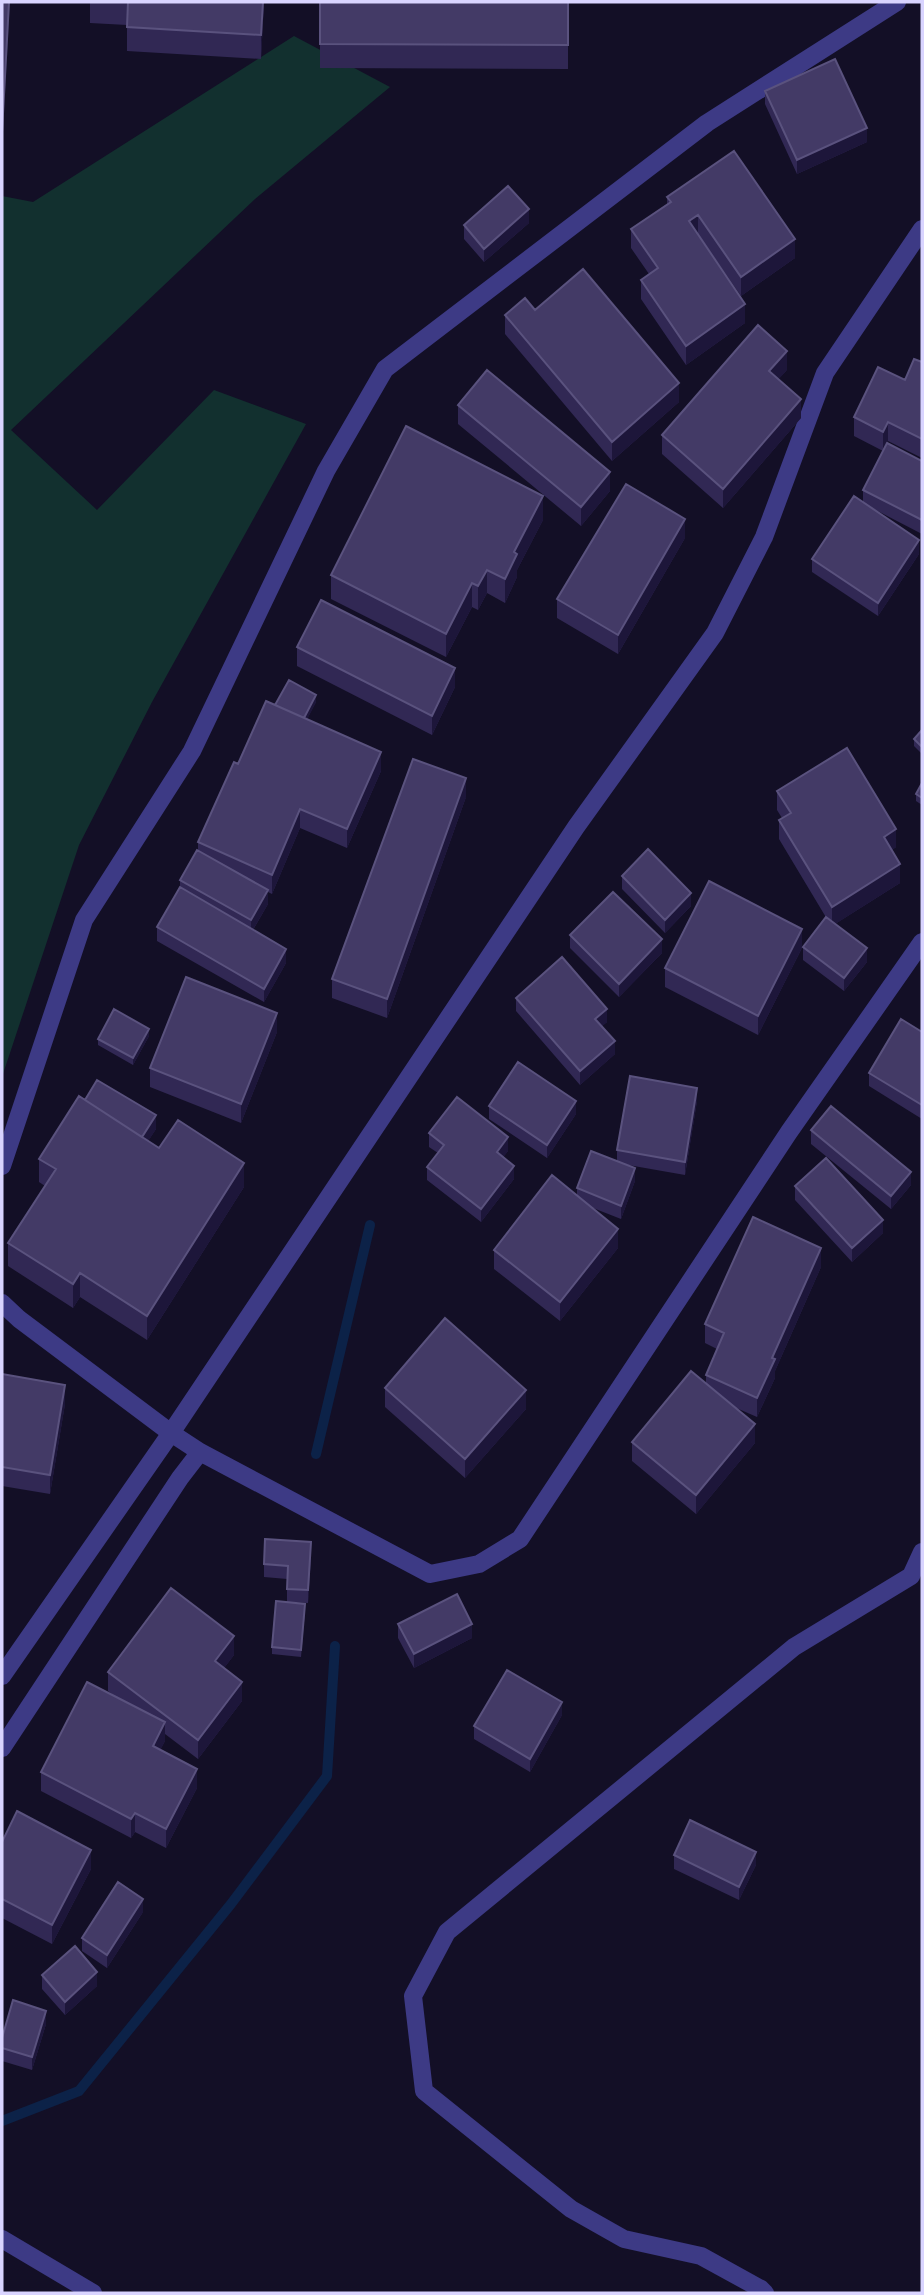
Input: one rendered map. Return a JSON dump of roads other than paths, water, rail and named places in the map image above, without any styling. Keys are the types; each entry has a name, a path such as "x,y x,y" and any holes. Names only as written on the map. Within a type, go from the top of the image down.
{"street":[{"path":"2,1165 84,920 192,751 326,471 385,369 707,123 897,2"},
{"path":"2,1676 170,1433 576,827 715,633 764,537 825,373 922,229"},
{"path":"2,1303 19,1319 170,1433 200,1452 430,1574 479,1564 520,1539 789,1132 922,942"},
{"path":"2,1748 180,1478 200,1452"},
{"path":"765,2293 701,2256 624,2239 572,2209 424,2091 413,1996 447,1933 794,1647 911,1576 922,1552"},
{"path":"2,2239 93,2293"}],"waterway":[{"path":"316,1454 370,1225"},
{"path":"2,2121 79,2091 231,1904 327,1776 335,1646"}]}
